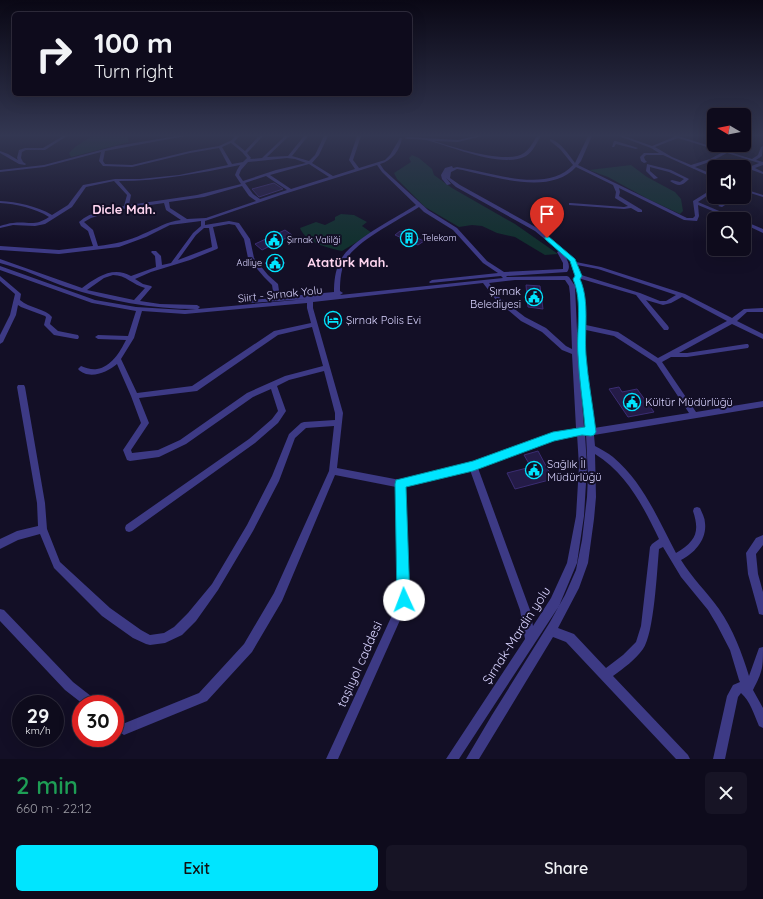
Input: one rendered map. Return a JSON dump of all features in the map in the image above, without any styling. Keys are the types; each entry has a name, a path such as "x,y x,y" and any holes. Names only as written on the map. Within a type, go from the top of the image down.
{"street":[{"path":"0,227 13,224 39,224 70,206 85,186 115,180 140,180 179,176 203,171"},
{"path":"238,171 238,175 251,196 259,201"},
{"path":"96,248 90,230 82,225 82,222 92,214 214,193 281,171"},
{"path":"323,171 331,177"},
{"path":"172,264 182,254 203,223 290,190 349,171"},
{"path":"383,171 426,211 455,229 485,262 504,277"},
{"path":"445,171 443,177 454,187 511,218 561,253 571,275"},
{"path":"450,171 448,178 458,186 537,230 567,254 574,263 599,268 683,294 763,337"},
{"path":"477,171 536,182 550,181 559,178 569,171"},
{"path":"589,171 686,219 695,220 697,216 695,202"},
{"path":"648,171 656,178"},
{"path":"672,181 680,184 687,181 683,173 676,171"},
{"path":"268,175 290,190"},
{"path":"115,180 129,195 126,208"},
{"path":"615,184 618,192 617,197 640,211"},
{"path":"751,193 763,196"},
{"path":"695,202 707,194"},
{"path":"166,201 168,209 186,221"},
{"path":"0,202 13,202 20,206 39,210 52,217"},
{"path":"695,202 719,212"},
{"path":"571,204 621,208 632,206"},
{"path":"337,295 339,276 345,257 356,246 419,205"},
{"path":"0,248 59,252 96,248 119,245 144,236 168,224 186,221 203,223 211,227 228,222 237,224 247,239 251,258 275,284 277,299"},
{"path":"751,225 763,231"},
{"path":"130,279 159,267 188,259 215,248 211,227"},
{"path":"154,252 158,256 159,267"},
{"name":"Siirt - Şırnak Yolu","path":"0,260 83,290 136,302 183,307 218,306 277,299 310,298"},
{"path":"571,275 574,263"},
{"path":"0,269 12,264"},
{"name":"Siirt - Şırnak Yolu","path":"0,269 94,302 140,309 185,312 487,277 571,275 665,303 683,294"},
{"path":"83,290 110,275 123,274 136,284 149,287 136,302"},
{"name":"Şırnak-Mardin yolu","path":"452,759 555,602 572,563 580,516 586,431 580,287 571,275"},
{"name":"Şırnak-Mardin yolu","path":"473,758 505,704 552,631 565,607 582,569 591,520 593,467 592,448 586,431 575,353 571,275"},
{"name":"Siirt - Şırnak Yolu","path":"337,295 484,282 504,277"},
{"path":"0,278 18,294 13,315 0,342"},
{"path":"484,282 498,299 523,319 544,330 564,348 575,353"},
{"path":"638,294 666,328"},
{"path":"124,729 203,697 248,648 278,597 333,471 339,413 315,324 310,298"},
{"path":"17,301 23,306 47,315 49,317 47,325 56,333 76,337"},
{"path":"81,369 95,372 102,370 118,359 131,338 140,309"},
{"path":"658,361 733,320 748,309 763,310"},
{"path":"135,396 194,389 276,333 315,324"},
{"path":"582,327 616,334 658,361 694,415"},
{"path":"98,337 131,338"},
{"path":"669,355 687,355 746,346"},
{"path":"118,359 135,396 145,423 127,450 130,457 159,453 183,442 250,395 287,378 327,368"},
{"path":"129,528 252,441 275,421 282,411 273,384"},
{"path":"20,387 41,503 43,529 57,565 106,612 137,634 150,640 165,638 178,631 192,617 214,587 250,528 276,478 292,436 304,425 338,423"},
{"path":"333,471 400,484 473,466 553,436 763,404"},
{"path":"592,448 602,453 629,477 651,512 666,543 684,574 714,611 727,632 741,663 747,690"},
{"path":"473,466 525,610 530,639"},
{"name":"taşlıyol caddesi","path":"332,759 404,600 400,484"},
{"path":"675,558 684,555 692,548 699,536 702,523 697,511"},
{"path":"0,544 17,536 43,529"},
{"path":"763,540 759,541 751,553 752,574 763,610"},
{"path":"605,675 627,659 640,645 646,626 655,547 662,542 666,543"},
{"path":"0,614 69,686 80,695"},
{"path":"552,631 570,638 684,759"},
{"path":"747,690 756,675 763,652"},
{"path":"719,759 735,690 741,687 747,690 753,697 763,722"}],"green space":[{"path":"396,171 433,171 434,175 452,188 515,224 558,254 545,255 515,237 497,233 482,226 472,225 459,227 425,207 397,179 394,173"},
{"path":"593,171 640,171 675,192 681,199 683,211 680,214 648,199 608,177"},
{"path":"341,214 354,215 367,222 362,226 372,233 342,251 312,241 307,238 300,228 316,222 325,225 335,220 335,217"}],"building":[{"path":"274,183 283,189 259,197 252,189"},
{"name":"Şırnak Valilği","path":"285,230 292,235 262,250 255,244"},
{"name":"Telekom","path":"400,231 424,241 418,245 395,235"},
{"name":"Adliye","path":"279,257 285,263 270,269 265,263"},
{"name":"Şırnak Belediyesi","path":"526,285 540,286 543,309 528,307"},
{"name":"Kültür Müdürlüğü","path":"619,387 622,392 637,389 654,412 628,417 609,389"},
{"name":"Sağlık İl Müdürlüğü","path":"538,451 553,479 515,489 507,473 531,467 524,455"}],"place":[{"name":"Telekom","path":"409,238"},
{"name":"Şırnak Valilği","path":"274,240"},
{"name":"Adliye","path":"275,263"},
{"name":"Şırnak Belediyesi","path":"534,297"},
{"name":"Şırnak Polis Evi","path":"333,320"},
{"name":"Kültür Müdürlüğü","path":"632,402"},
{"name":"Sağlık İl Müdürlüğü","path":"534,470"}],"district":[{"name":"Dicle Mah.","path":"124,209"},
{"name":"Atatürk Mah.","path":"348,262"}],"route":[{"path":"404,600 400,484 473,466 553,436 582,430 591,432 582,355 582,302 580,287 576,279 578,276 573,260 547,238"}]}
